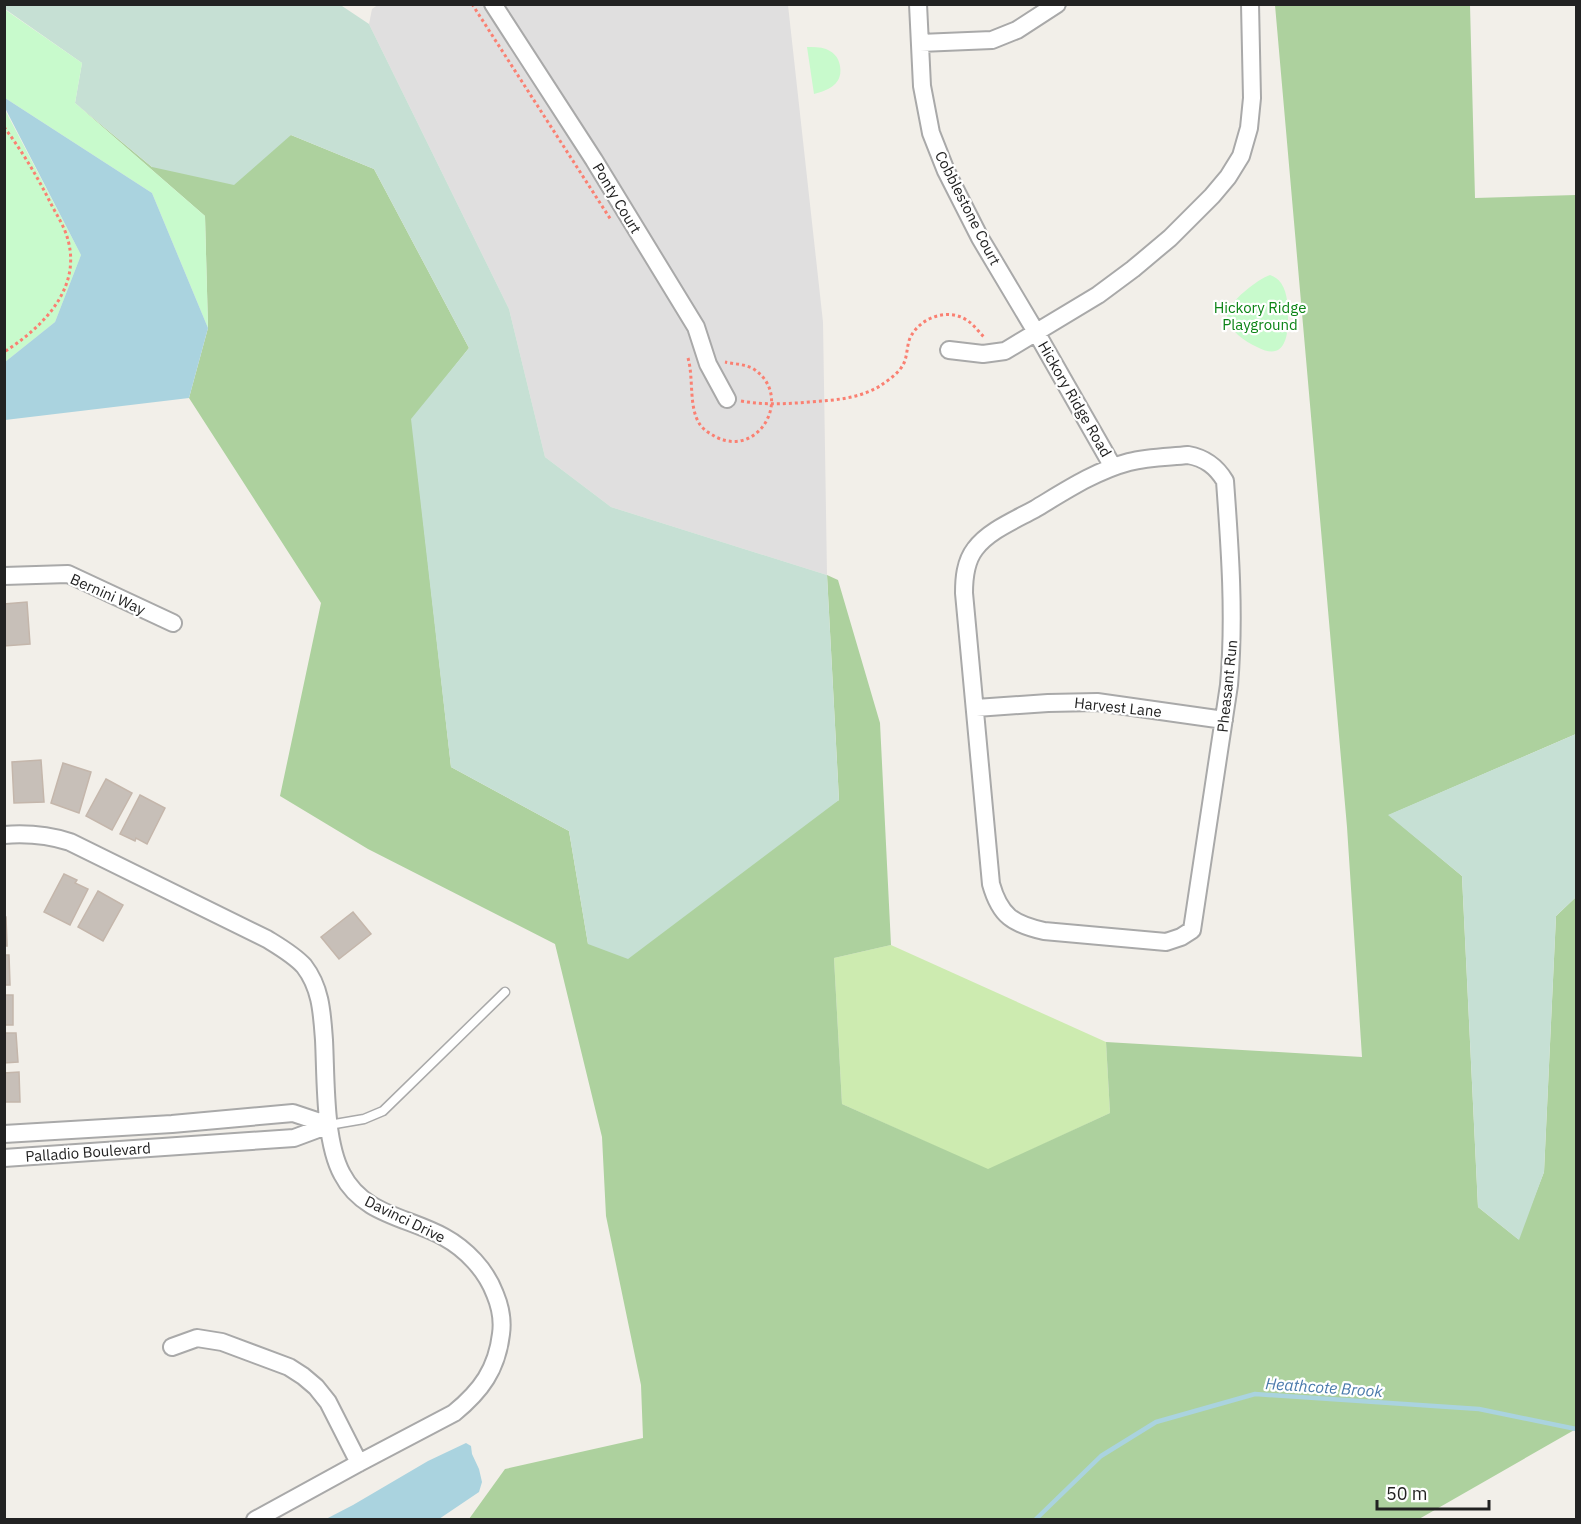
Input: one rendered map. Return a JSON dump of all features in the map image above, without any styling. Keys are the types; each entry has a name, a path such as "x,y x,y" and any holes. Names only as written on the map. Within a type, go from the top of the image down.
{"street":[{"name":"Ponty Court","path":"493,4 594,160 696,327 708,364 727,399"},
{"name":"Cobblestone Court","path":"918,4 922,86 931,133 946,171 980,237 1036,332"},
{"path":"920,43 992,40 1017,30 1057,4"},
{"path":"949,350 983,354 1005,351 1098,295 1133,269 1170,238 1212,196 1228,177 1241,156 1250,128 1252,98 1250,4"},
{"name":"Hickory Ridge Road","path":"1036,332 1113,467"},
{"name":"Pheasant Run","path":"1188,454 1211,463 1225,481 1232,575 1232,650 1229,685 1192,930 1166,942 1044,931 1025,927 1011,919 1000,908 991,884 964,593 969,560 975,549 1000,528 1088,478 1113,467 1132,461 1188,454"},
{"name":"Bernini Way","path":"4,576 68,574 173,623"},
{"name":"Harvest Lane","path":"975,708 1097,702 1224,720"},
{"name":"Davinci Drive","path":"4,835 24,833 47,835 70,842 267,939 287,951 303,966 315,985 322,1007 329,1125 336,1160 343,1176 355,1193 369,1205 444,1237 460,1248 490,1282 497,1300 502,1328 500,1348 491,1372 468,1402 454,1413 359,1462 255,1520"},
{"name":"Palladio Boulevard","path":"4,1134 172,1124 293,1113 329,1125"},
{"name":"Palladio Boulevard","path":"172,1124 172,1147"},
{"name":"Palladio Boulevard","path":"4,1158 294,1138 329,1125"},
{"path":"172,1347 197,1338 214,1340 289,1367 316,1387 328,1402 359,1462"}],"lane":[{"path":"329,1125 364,1119 383,1111 505,992"}],"path":[{"path":"472,4 613,224"},
{"path":"4,127 33,169 65,231 70,246 71,265 60,301 49,316 30,334 4,352"},
{"path":"727,399 771,405 848,399 873,389 901,368 912,334 921,324 938,315 949,314 961,317 987,339"},
{"path":"688,357 694,412 701,426 711,434 722,440 745,440 762,429 768,420 771,405"}],"shaded area":[{"path":"379,4 788,5 823,322 827,575 611,507 545,457 509,309 369,24 372,9"}],"green space":[{"path":"5,4 339,4 369,24 509,309 545,457 611,507 827,575 839,800 628,959 588,944 569,831 451,767 411,419 469,348 374,169 291,135 234,185 152,167 75,103 82,63 5,9"},
{"path":"1275,5 1470,5 1475,198 1576,195 1576,734 1389,815 1462,876 1478,1207 1518,1239 1544,1172 1556,916 1576,897 1576,1429 1419,1519 469,1519 505,1469 643,1438 641,1385 606,1216 602,1137 555,944 368,849 280,796 321,603 189,398 208,328 205,216 75,103 152,167 291,135 374,169 469,348 412,420 451,767 569,831 588,944 839,800 827,575 838,580 880,723 891,945 834,958 842,1104 988,1169 1110,1113 1106,1042 1362,1057 1347,827"},
{"path":"4,9 82,63 75,103 205,216 208,328 152,193 5,98"},
{"path":"807,47 831,51 839,62 840,75 835,84 814,94"},
{"path":"4,108 81,255 55,322 5,362"},
{"name":"Hickory Ridge Playground","path":"1270,275 1278,279 1283,287 1288,310 1288,327 1282,346 1278,350 1266,351 1238,335 1229,324 1227,315 1238,298 1251,286"},
{"path":"1576,734 1576,897 1556,916 1544,1172 1519,1240 1478,1207 1462,876 1388,815"},
{"path":"891,945 1106,1042 1110,1113 988,1170 842,1104 834,958"}],"water":[{"path":"5,98 152,193 208,328 189,398 5,420 5,362 55,322 81,255 5,108"},
{"path":"466,1443 471,1446 479,1469 482,1482 479,1492 439,1519 326,1519 428,1461"}],"building":[{"path":"27,602 30,644 4,646 4,604"},
{"path":"41,760 44,802 14,803 12,762"},
{"path":"63,763 91,772 79,813 51,803"},
{"path":"106,779 132,793 112,830 86,816"},
{"path":"140,795 165,808 147,844 136,838 135,841 120,834"},
{"path":"64,874 77,880 75,883 88,889 70,925 44,912"},
{"path":"98,891 123,905 103,941 78,927"},
{"path":"353,912 371,934 339,959 321,937"},
{"path":"4,917 6,917 7,946 4,946"},
{"path":"4,955 9,955 10,985 4,985"},
{"path":"4,995 13,995 13,1025 4,1025"},
{"path":"4,1033 16,1033 18,1062 4,1063"},
{"path":"19,1072 20,1102 4,1102 4,1073"}],"waterway":[{"name":"Heathcote Brook","path":"1035,1520 1101,1456 1156,1422 1255,1394 1479,1409 1576,1429"}]}
